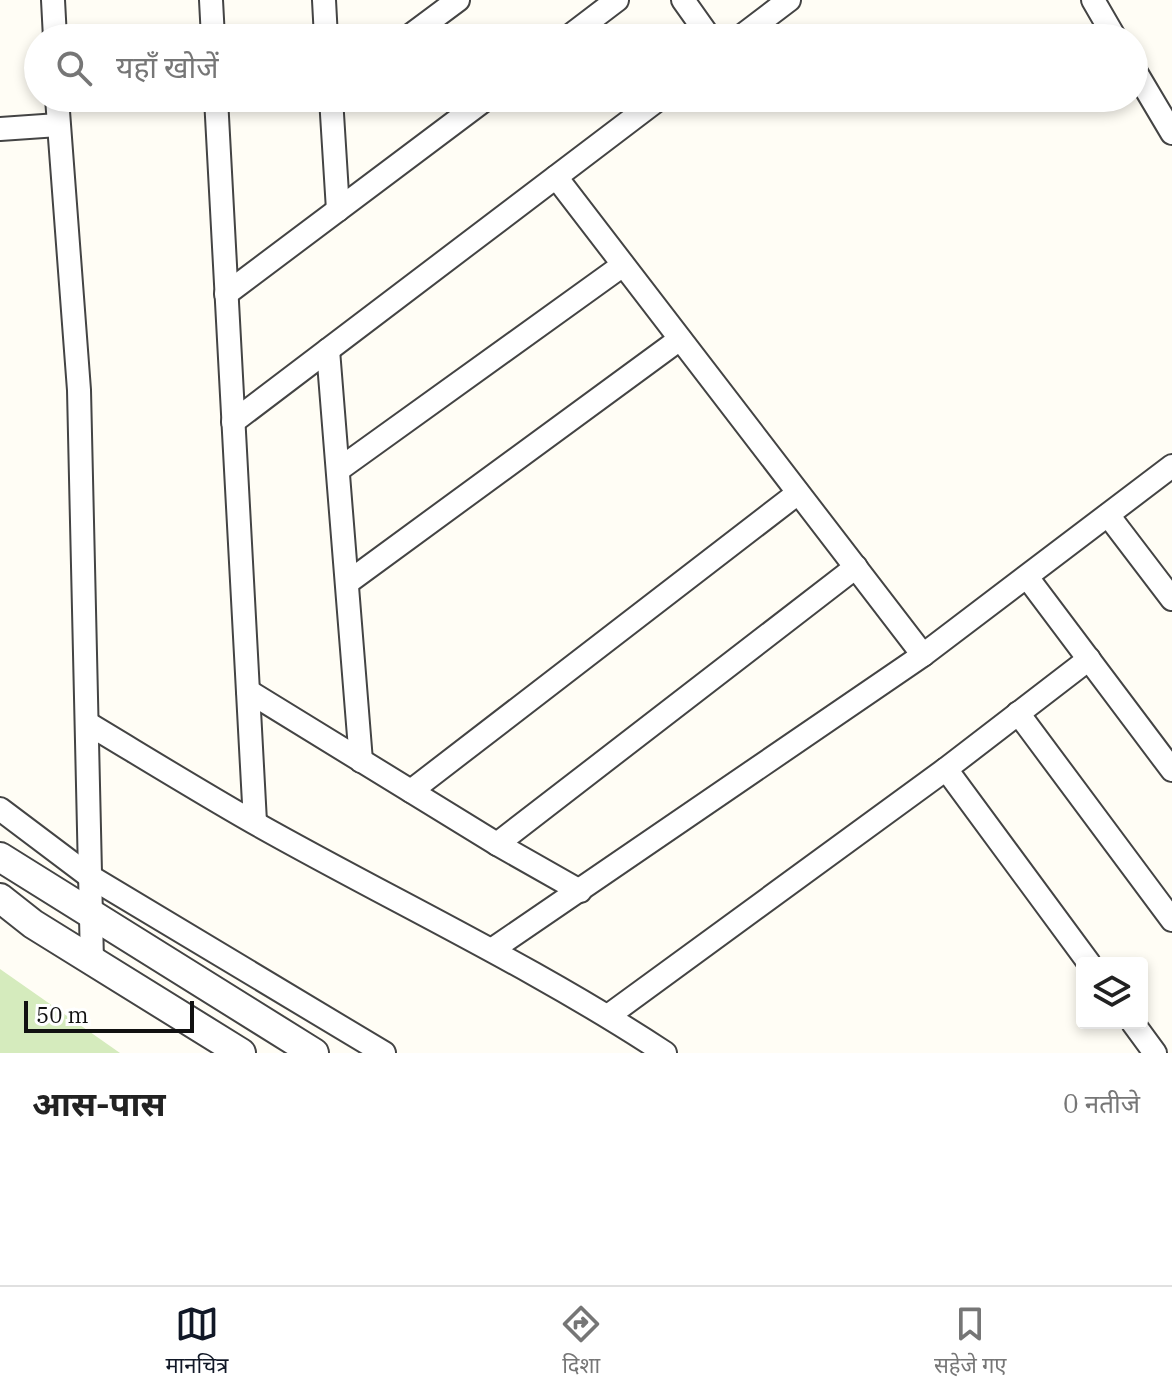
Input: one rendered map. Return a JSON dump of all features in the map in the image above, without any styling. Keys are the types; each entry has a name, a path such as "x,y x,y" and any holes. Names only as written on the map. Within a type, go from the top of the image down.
{"street":[{"path":"53,0 54,24"},
{"path":"211,0 212,24"},
{"path":"324,0 325,24"},
{"path":"426,24 458,0"},
{"path":"585,24 617,0"},
{"path":"683,0 700,24"},
{"path":"757,24 789,0"},
{"path":"1093,0 1107,24"},
{"path":"1148,93 1172,133"},
{"path":"58,112 79,390 92,961"},
{"path":"217,112 255,822"},
{"path":"332,112 338,210"},
{"path":"226,294 468,112"},
{"path":"233,422 642,112"},
{"path":"0,129 58,125"},
{"path":"556,177 923,655"},
{"path":"338,470 623,265"},
{"path":"347,583 680,339"},
{"path":"328,350 361,761"},
{"path":"493,949 923,655 1172,466"},
{"path":"411,791 798,493"},
{"path":"1108,515 1171,596"},
{"path":"497,844 856,567"},
{"path":"1027,577 1172,770"},
{"path":"608,1016 946,769 1089,659"},
{"path":"248,691 497,844 580,891"},
{"path":"1018,713 1172,920"},
{"path":"87,723 255,822 493,949 665,1053"},
{"path":"946,769 1085,957"},
{"path":"0,809 89,876 384,1053"},
{"path":"0,857 314,1053"},
{"path":"0,898 33,924 241,1053"},
{"path":"1137,1029 1155,1053"}],"green space":[{"path":"0,969 120,1053 0,1053"}]}
